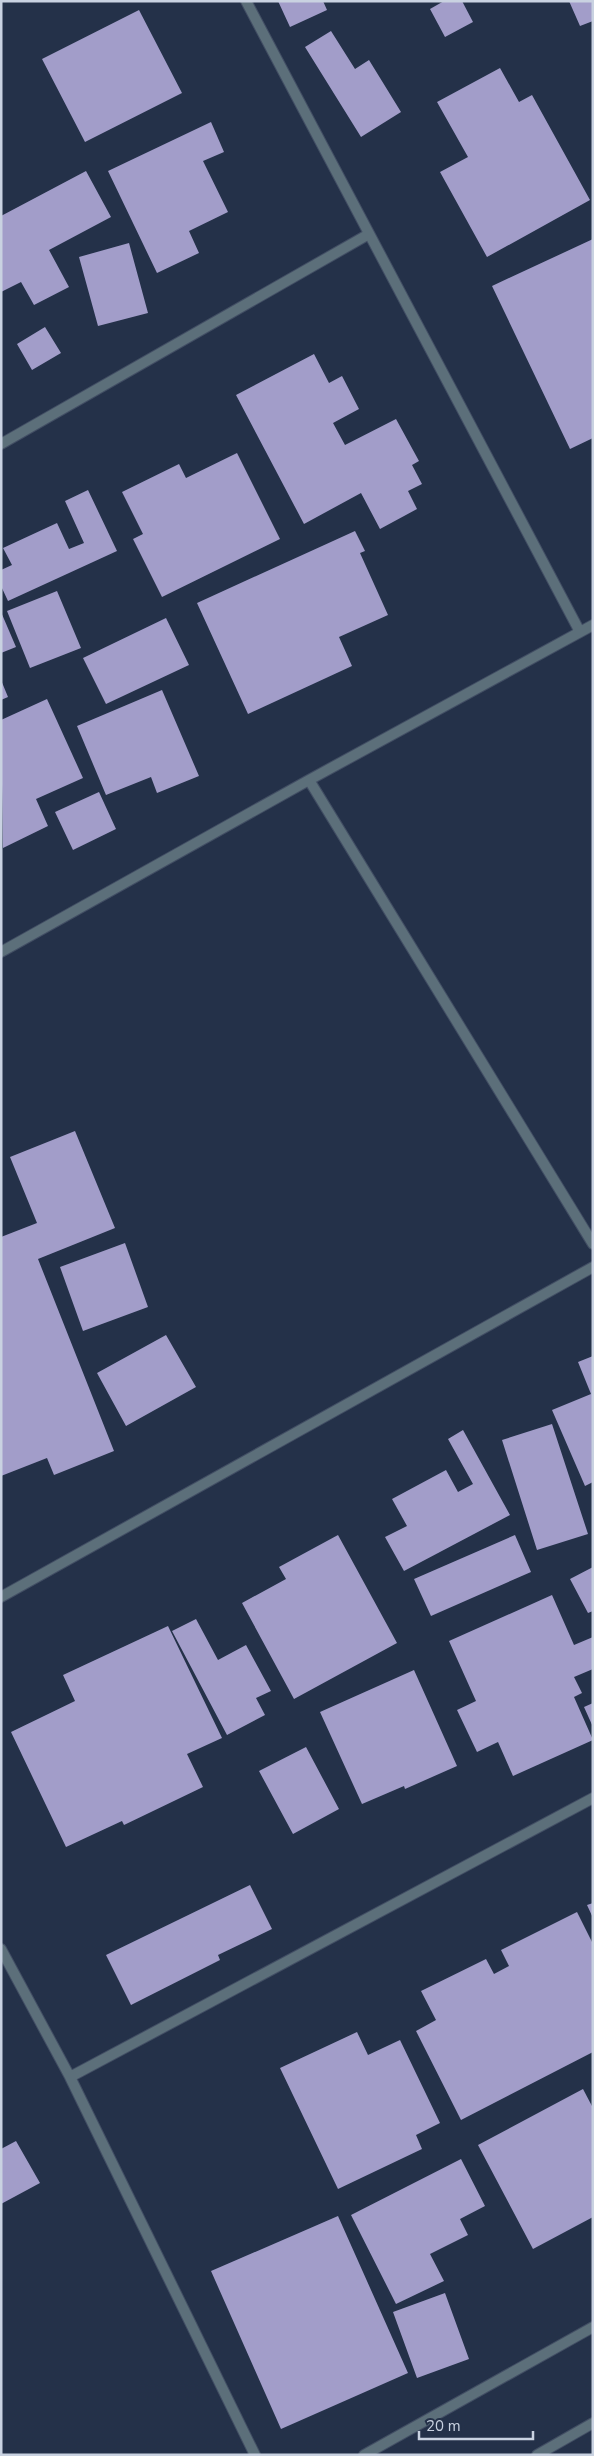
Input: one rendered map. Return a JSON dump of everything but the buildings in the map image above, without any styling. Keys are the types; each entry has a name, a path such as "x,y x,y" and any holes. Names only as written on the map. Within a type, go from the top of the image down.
{"street":[{"path":"246,1 580,632"},
{"path":"1,444 369,234"},
{"path":"1,952 309,780 593,625"},
{"path":"309,780 593,1244"},
{"path":"1,1597 593,1267"},
{"path":"70,2077 593,1798"},
{"path":"1,1949 70,2077 255,2455"},
{"path":"364,2455 593,2327"},
{"path":"537,2455 593,2423"}]}
